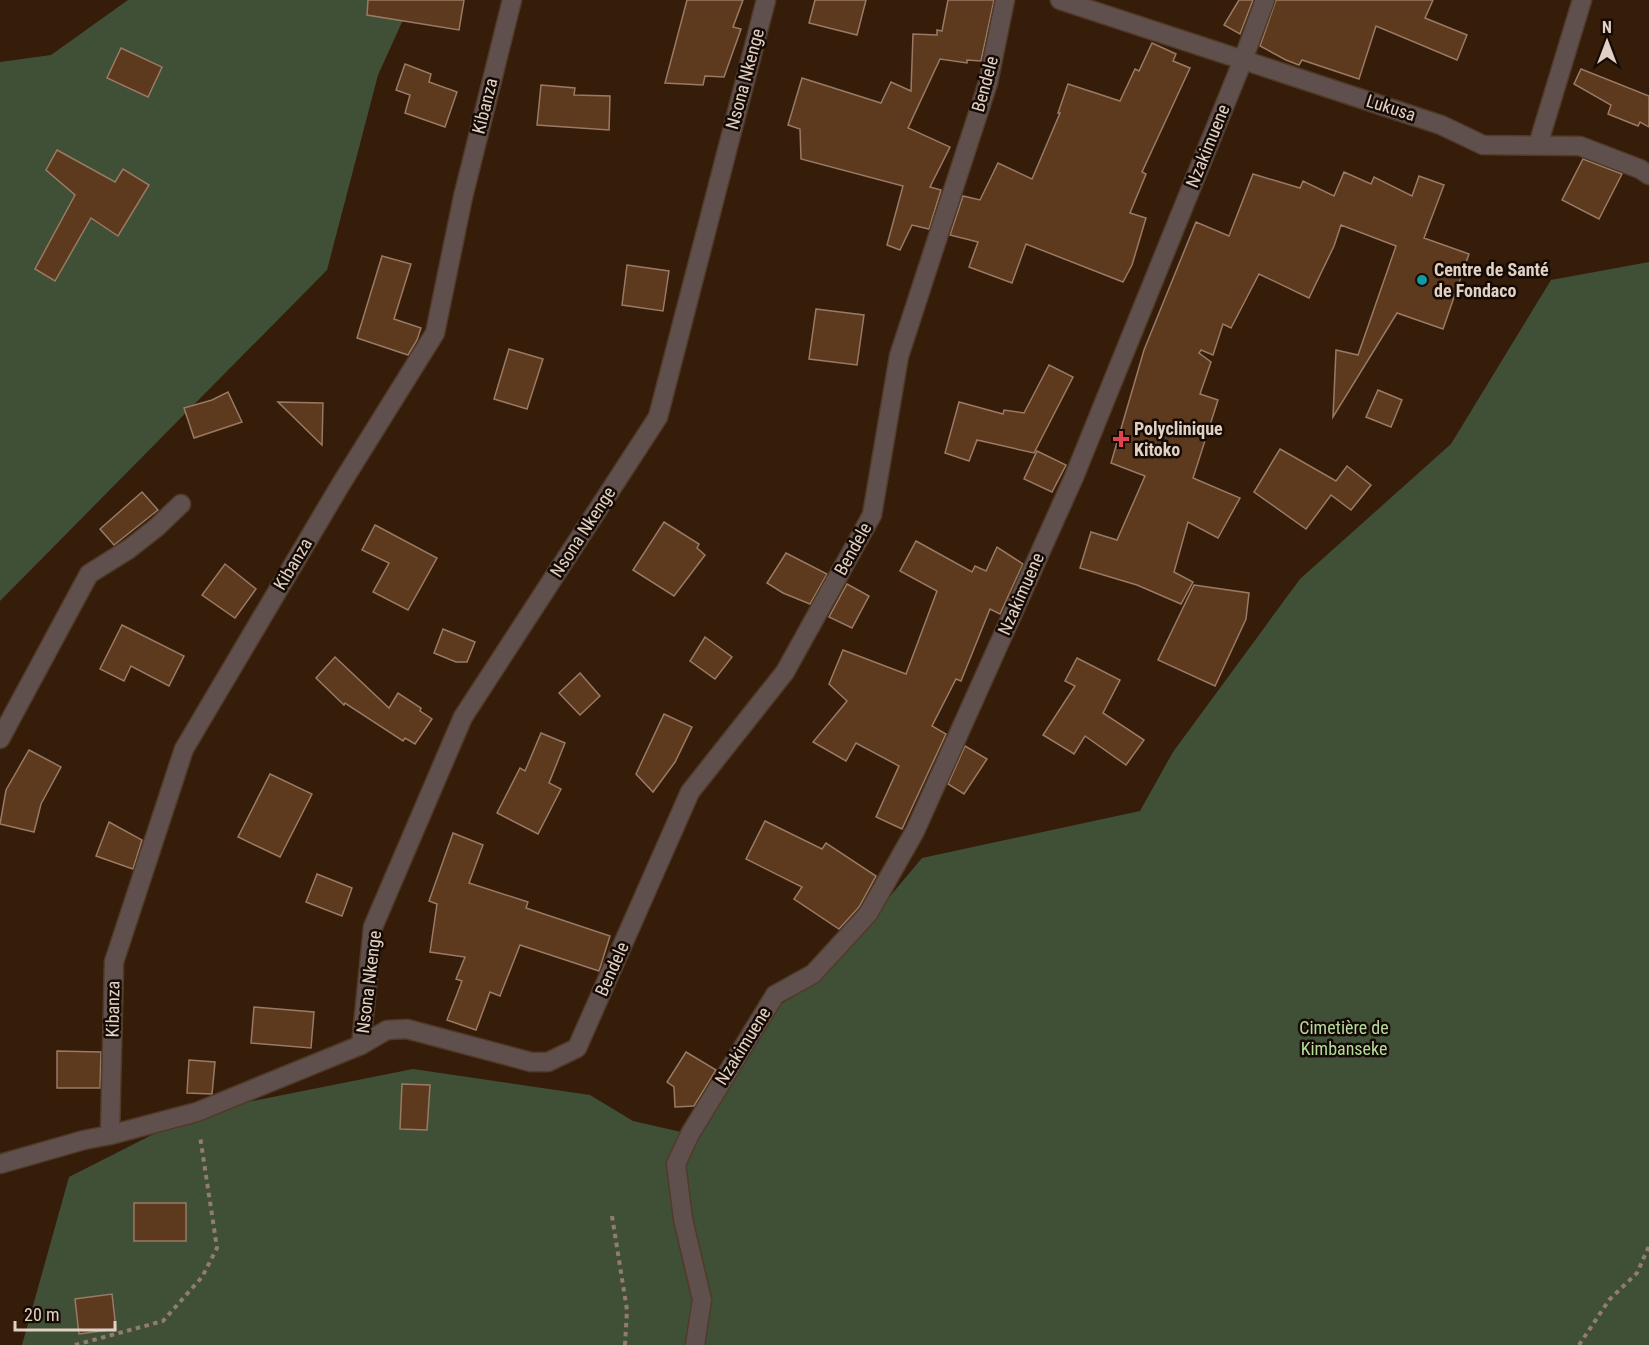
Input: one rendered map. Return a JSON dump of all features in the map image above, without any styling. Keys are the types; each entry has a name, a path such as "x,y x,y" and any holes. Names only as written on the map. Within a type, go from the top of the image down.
{"street":[{"name":"Kibanza","path":"110,1135 114,962 184,749 347,473 435,333 463,197 512,0"},
{"name":"Nsona Nkenge","path":"361,1046 373,927 463,717 658,417 766,0"},
{"name":"Bendele","path":"361,1046 387,1030 407,1029 531,1062 548,1062 577,1048 690,792 785,672 872,515 899,356 987,83 1005,0"},
{"name":"Lukusa","path":"1060,0 1441,125 1483,145 1581,147 1640,169 1649,175"},
{"name":"Nzakimuene","path":"695,1345 702,1300 683,1219 676,1164 690,1134 775,995 813,974 868,914 915,831 1074,477 1243,60 1265,0"},
{"path":"1538,145 1582,0"},
{"path":"0,739 89,574 129,549 181,504"},
{"path":"0,1164 197,1112 361,1046"}],"path":[{"path":"75,1345 163,1321 202,1277 217,1248 197,1112"},
{"path":"612,1216 627,1310 625,1345"},
{"path":"1579,1345 1609,1300 1637,1273 1649,1246"}],"green space":[{"path":"128,0 412,0 378,75 327,270 0,601 0,62 51,55"},
{"name":"Cimetière de Kimbanseke","path":"1649,262 1649,1345 22,1345 69,1177 197,1112 413,1069 590,1095 633,1121 690,1134 771,1010 806,989 855,938 922,858 1140,811 1173,752 1300,579 1451,444 1551,280"}],"building":[{"path":"368,0 464,0 459,30 367,15"},
{"path":"687,0 743,0 733,27 741,29 724,77 705,76 703,85 665,83"},
{"path":"815,0 866,0 857,35 809,23"},
{"path":"948,0 994,0 981,61 967,60 967,63 940,59 908,128 950,147 930,187 941,190 929,229 912,225 900,250 887,245 903,186 801,159 800,129 788,125 802,78 881,103 891,82 911,91 913,34 937,35 937,30 942,31"},
{"path":"1239,0 1253,0 1240,34 1224,25"},
{"path":"1276,0 1433,0 1425,18 1467,35 1457,60 1376,26 1359,79 1302,60 1299,65 1260,46"},
{"path":"1152,43 1176,54 1173,61 1190,68 1142,172 1146,174 1130,213 1146,218 1132,265 1123,282 1026,244 1012,283 969,267 978,242 950,235 963,196 980,200 998,163 1032,179 1060,113 1058,113 1068,84 1120,101 1135,69 1139,71"},
{"path":"121,48 162,67 148,97 107,78"},
{"path":"405,64 431,74 429,82 457,92 445,127 405,113 410,95 396,90"},
{"path":"1581,69 1649,96 1649,127 1640,122 1638,126 1608,114 1611,105 1574,84"},
{"path":"541,85 575,88 574,95 610,96 609,130 537,125"},
{"path":"57,150 115,182 123,169 149,185 118,236 91,218 55,281 35,269 75,195 46,170"},
{"path":"1583,159 1622,174 1599,219 1562,200"},
{"path":"1344,172 1371,184 1374,177 1412,196 1419,176 1444,185 1424,238 1469,254 1443,329 1397,313 1333,417 1336,350 1358,355 1396,246 1341,225 1334,246 1309,298 1259,274 1231,328 1223,324 1213,355 1201,350 1199,353 1211,362 1200,394 1218,400 1193,478 1240,498 1218,538 1188,522 1174,572 1193,582 1181,604 1137,585 1080,568 1091,532 1117,540 1145,476 1111,463 1144,350 1196,222 1229,236 1253,174 1300,188 1303,181 1334,196"},
{"path":"382,256 411,264 394,319 421,328 408,355 357,338"},
{"path":"627,265 669,271 663,311 622,305"},
{"path":"816,309 864,315 857,365 809,359"},
{"path":"509,349 543,359 527,409 494,399"},
{"path":"1049,365 1073,377 1034,453 977,440 969,461 945,453 959,402 1003,414 1004,410 1024,413"},
{"path":"1378,390 1402,400 1391,427 1366,417"},
{"path":"228,392 242,422 194,438 184,408 212,400"},
{"path":"278,402 323,403 322,445"},
{"path":"1280,449 1336,481 1347,466 1371,485 1351,510 1331,495 1306,529 1254,492"},
{"path":"1037,451 1066,465 1052,492 1024,479"},
{"path":"142,492 158,510 114,545 100,529"},
{"path":"664,522 699,544 697,548 705,555 674,596 633,570"},
{"path":"375,525 437,558 408,610 373,592 389,563 362,550"},
{"path":"916,541 972,572 975,566 986,571 997,547 1023,564 1000,614 990,609 961,681 956,679 932,726 946,734 902,829 876,817 899,766 856,743 846,761 813,742 847,701 829,684 843,650 906,674 937,591 900,571"},
{"path":"786,553 827,574 810,604 783,593 767,583"},
{"path":"225,564 256,589 235,618 202,595"},
{"path":"847,584 869,596 852,628 829,617"},
{"path":"1194,585 1249,593 1246,619 1215,686 1158,660"},
{"path":"122,625 184,656 169,686 131,666 124,681 100,669"},
{"path":"443,629 475,642 467,662 456,662 434,653"},
{"path":"705,637 732,657 715,679 690,661"},
{"path":"335,657 389,708 398,693 421,708 420,711 432,719 415,744 405,738 403,741 345,703 344,705 316,678"},
{"path":"1077,658 1120,680 1103,713 1144,740 1126,765 1085,736 1074,754 1043,735 1075,686 1065,681"},
{"path":"580,673 600,696 580,715 559,693"},
{"path":"664,714 692,727 675,762 653,792 636,774"},
{"path":"541,733 565,743 549,783 561,789 538,834 497,813 520,768 525,771"},
{"path":"965,746 987,759 964,794 948,784"},
{"path":"29,750 61,767 41,804 34,832 0,824 6,790"},
{"path":"270,774 312,794 280,857 238,837"},
{"path":"765,821 822,849 826,843 876,876 859,907 839,929 794,899 802,887 746,859"},
{"path":"109,822 142,840 133,869 96,856"},
{"path":"453,833 483,845 469,883 528,902 526,908 610,936 599,971 520,945 500,996 490,992 476,1030 447,1020 462,981 456,979 465,957 430,952 437,904 429,901"},
{"path":"317,874 352,888 342,916 306,902"},
{"path":"254,1007 314,1012 311,1048 251,1043"},
{"path":"57,1051 101,1052 100,1088 57,1088"},
{"path":"686,1052 716,1070 694,1106 675,1107 674,1087 667,1082"},
{"path":"189,1060 215,1062 212,1094 187,1093"},
{"path":"402,1084 430,1085 427,1130 400,1129"},
{"path":"134,1203 186,1203 186,1241 134,1241"},
{"path":"112,1294 116,1329 79,1334 75,1299"}],"place":[{"name":"Centre de Santé de Fondaco","path":"1422,280"},
{"name":"Polyclinique Kitoko","path":"1121,439"}]}
